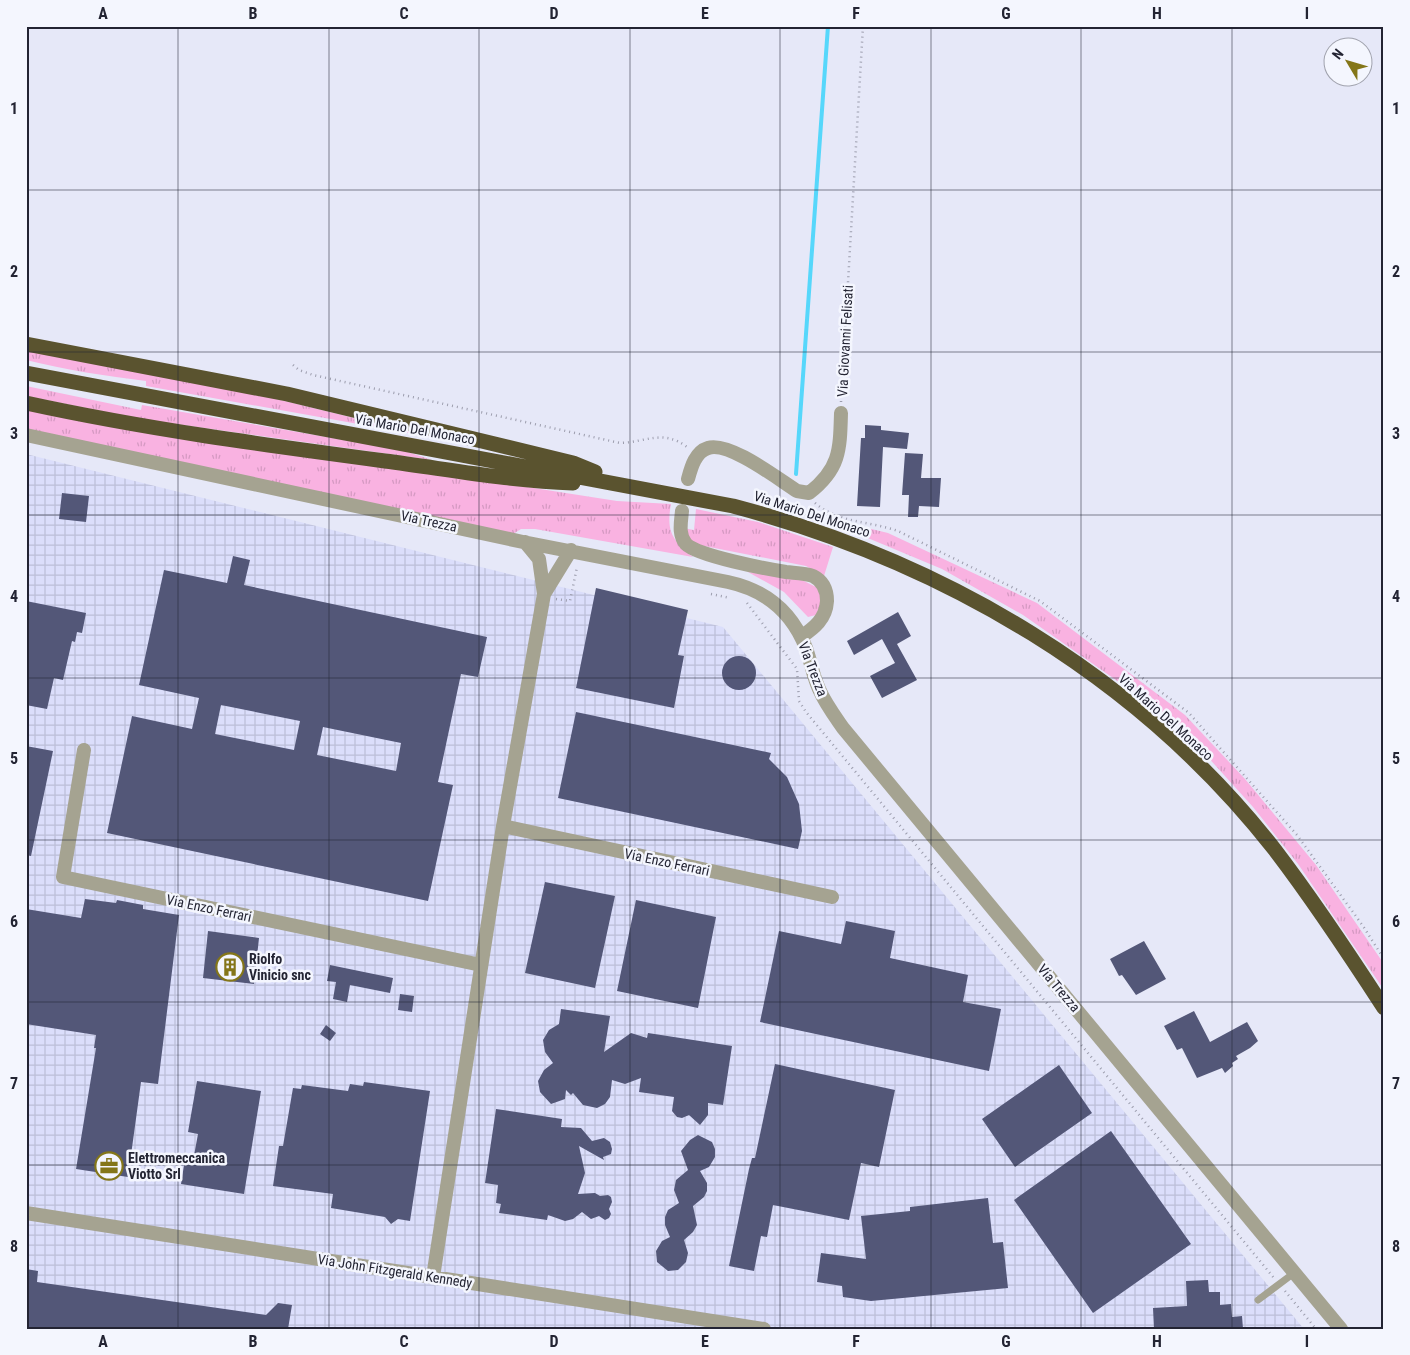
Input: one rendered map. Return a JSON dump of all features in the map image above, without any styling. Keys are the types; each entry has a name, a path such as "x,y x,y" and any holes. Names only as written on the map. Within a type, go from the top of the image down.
{"highway":[{"path":"26,344 287,394 380,415 573,463 624,484"},
{"name":"Via Mario Del Monaco","path":"26,373 733,506 791,521 899,562 970,596 1013,620 1077,663 1144,716 1234,803 1274,849 1314,902 1384,1008"},
{"path":"26,403 101,418 276,447 546,481 624,484"}],"street":[{"name":"Via Giovanni Felisati","path":"698,455 706,448 716,447 732,451 797,491 809,493 826,480 836,463 841,413"},
{"name":"Via Trezza","path":"26,435 754,589 780,607 801,637 818,687 843,728 1341,1329"},
{"path":"688,480 698,455"},
{"path":"682,511 680,532 685,543 692,549 705,554 785,572 811,575 821,582 825,588 827,602 824,616 817,626 801,637"},
{"path":"432,1277 503,826 544,595 542,574 536,552 525,542"},
{"path":"542,574 547,557 555,547"},
{"path":"555,547 560,569"},
{"path":"544,595 572,550"},
{"name":"Via Enzo Ferrari","path":"84,750 63,877 481,965"},
{"name":"Via Enzo Ferrari","path":"503,826 832,898"},
{"name":"Via John Fitzgerald Kennedy","path":"26,1213 764,1329"}],"lane":[{"path":"1258,1300 1294,1273"}],"path":[{"name":"Via Giovanni Felisati","path":"841,413 863,26"},
{"path":"293,365 299,370 313,375 620,443 637,442 665,436 678,440 698,455"},
{"path":"544,595 570,602 578,565"},
{"path":"709,593 737,599"},
{"path":"746,601 797,669 799,701 806,712 1316,1329"}],"shaded area":[{"path":"26,454 723,627 1304,1329 26,1329"}],"green space":[{"path":"26,350 232,388 436,438 146,386 146,381 56,367 26,360"},
{"path":"26,386 141,410 142,405 402,450 432,460 140,419 26,396"},
{"path":"26,409 617,501 671,504 669,521 672,534 675,540 693,557 535,529 521,529 513,534 26,430"},
{"path":"696,509 758,522 833,547 824,576 806,566 692,542 683,528 694,530"},
{"path":"855,525 888,533 1037,603 1185,715 1245,779 1316,865 1384,964 1384,990 1298,864 1253,807 1176,722 1023,615 942,569 839,526"},
{"path":"748,572 802,580 818,588 822,602 816,615 808,617 784,592"}],"building":[{"path":"865,425 881,426 881,430 909,433 907,449 883,447 880,507 857,506 861,438 865,438"},
{"path":"905,453 923,454 921,478 941,478 939,507 919,506 918,517 908,517 909,495 902,495"},
{"path":"62,493 89,496 86,522 59,519"},
{"path":"233,556 250,560 244,585 487,637 478,677 461,674 438,782 453,785 428,901 107,833 132,716 192,729 199,698 139,685 164,570 227,583","holes":["221,705 300,721 294,750 215,734","323,727 401,743 396,771 317,755"]},
{"path":"596,588 688,610 678,655 684,656 674,708 576,688"},
{"path":"26,601 86,613 82,633 77,632 75,642 72,641 63,680 54,678 47,709 26,705"},
{"path":"898,612 911,636 897,644 917,680 882,698 870,676 895,663 882,639 854,655 847,641"},
{"path":"739,656 751,661 756,673 751,685 739,690 727,685 722,673 727,661"},
{"path":"576,712 771,753 769,759 787,777 799,804 802,831 798,849 558,798"},
{"path":"26,746 53,751 31,856 26,855"},
{"path":"545,882 615,896 595,988 525,973"},
{"path":"85,899 116,903 117,900 143,905 143,909 179,915 158,1084 141,1082 128,1177 76,1169 96,1048 94,1048 96,1035 26,1024 26,909 81,918"},
{"path":"636,900 716,917 698,1008 617,991"},
{"path":"846,921 895,931 890,958 968,975 963,1002 1001,1009 989,1071 760,1022 779,931 841,944"},
{"path":"208,931 259,938 254,984 203,978"},
{"path":"1144,941 1166,979 1136,995 1122,975 1119,976 1110,959"},
{"path":"330,965 393,978 390,993 350,985 347,1002 333,999 336,982 327,981"},
{"path":"400,994 414,996 412,1012 398,1010"},
{"path":"561,1009 610,1016 604,1052 631,1033 647,1038 648,1033 732,1046 723,1105 708,1103 708,1115 700,1125 689,1115 682,1118 677,1117 672,1111 674,1097 639,1092 641,1078 625,1084 612,1080 610,1097 605,1104 597,1108 583,1105 573,1093 571,1095 566,1090 565,1099 551,1104 540,1092 538,1081 544,1070 553,1063 545,1052 543,1040 549,1030 559,1024"},
{"path":"1194,1011 1210,1042 1247,1022 1258,1041 1236,1056 1238,1059 1232,1063 1233,1066 1225,1073 1222,1068 1197,1078 1182,1048 1177,1050 1164,1026"},
{"path":"326,1025 336,1033 330,1041 320,1034"},
{"path":"775,1064 895,1090 879,1167 861,1163 849,1220 773,1205 767,1237 761,1236 754,1271 729,1266 749,1169 752,1158 755,1158"},
{"path":"1059,1065 1092,1113 1015,1167 982,1119"},
{"path":"197,1081 261,1091 244,1194 181,1184 185,1159 193,1161 198,1134 188,1132"},
{"path":"364,1082 430,1091 410,1221 398,1219 391,1224 385,1217 331,1208 333,1194 273,1186 279,1146 283,1146 293,1088 301,1089 302,1085 348,1091 350,1084 363,1086"},
{"path":"496,1109 562,1119 561,1127 581,1128 592,1141 604,1138 610,1142 611,1154 603,1157 604,1160 579,1146 585,1173 578,1194 595,1193 600,1196 608,1195 611,1197 612,1202 609,1209 611,1214 609,1218 605,1220 599,1216 591,1219 582,1212 573,1219 565,1221 548,1215 547,1220 499,1213 501,1204 496,1203 498,1185 485,1183"},
{"path":"1111,1131 1191,1244 1093,1313 1014,1200"},
{"path":"698,1135 712,1142 715,1149 715,1157 709,1167 700,1171 707,1183 707,1191 704,1197 693,1206 697,1225 693,1232 684,1240 688,1253 686,1262 678,1270 668,1271 657,1262 656,1251 662,1241 670,1237 665,1225 665,1217 668,1210 679,1203 674,1190 676,1180 688,1170 681,1151 690,1140"},
{"path":"988,1198 993,1243 1003,1242 1008,1288 871,1301 843,1297 842,1286 817,1282 821,1253 866,1259 861,1216 910,1211 910,1207"},
{"path":"26,1269 38,1271 37,1282 266,1315 278,1303 292,1305 288,1329 26,1329"},
{"path":"1208,1280 1209,1292 1220,1292 1220,1305 1231,1304 1232,1317 1242,1316 1243,1329 1154,1329 1153,1308 1187,1306 1186,1281"}],"waterway":[{"path":"796,474 828,26"}],"place":[{"name":"Riolfo Vinicio snc","path":"230,967"},
{"name":"Elettromeccanica Viotto Srl","path":"109,1166"}]}
